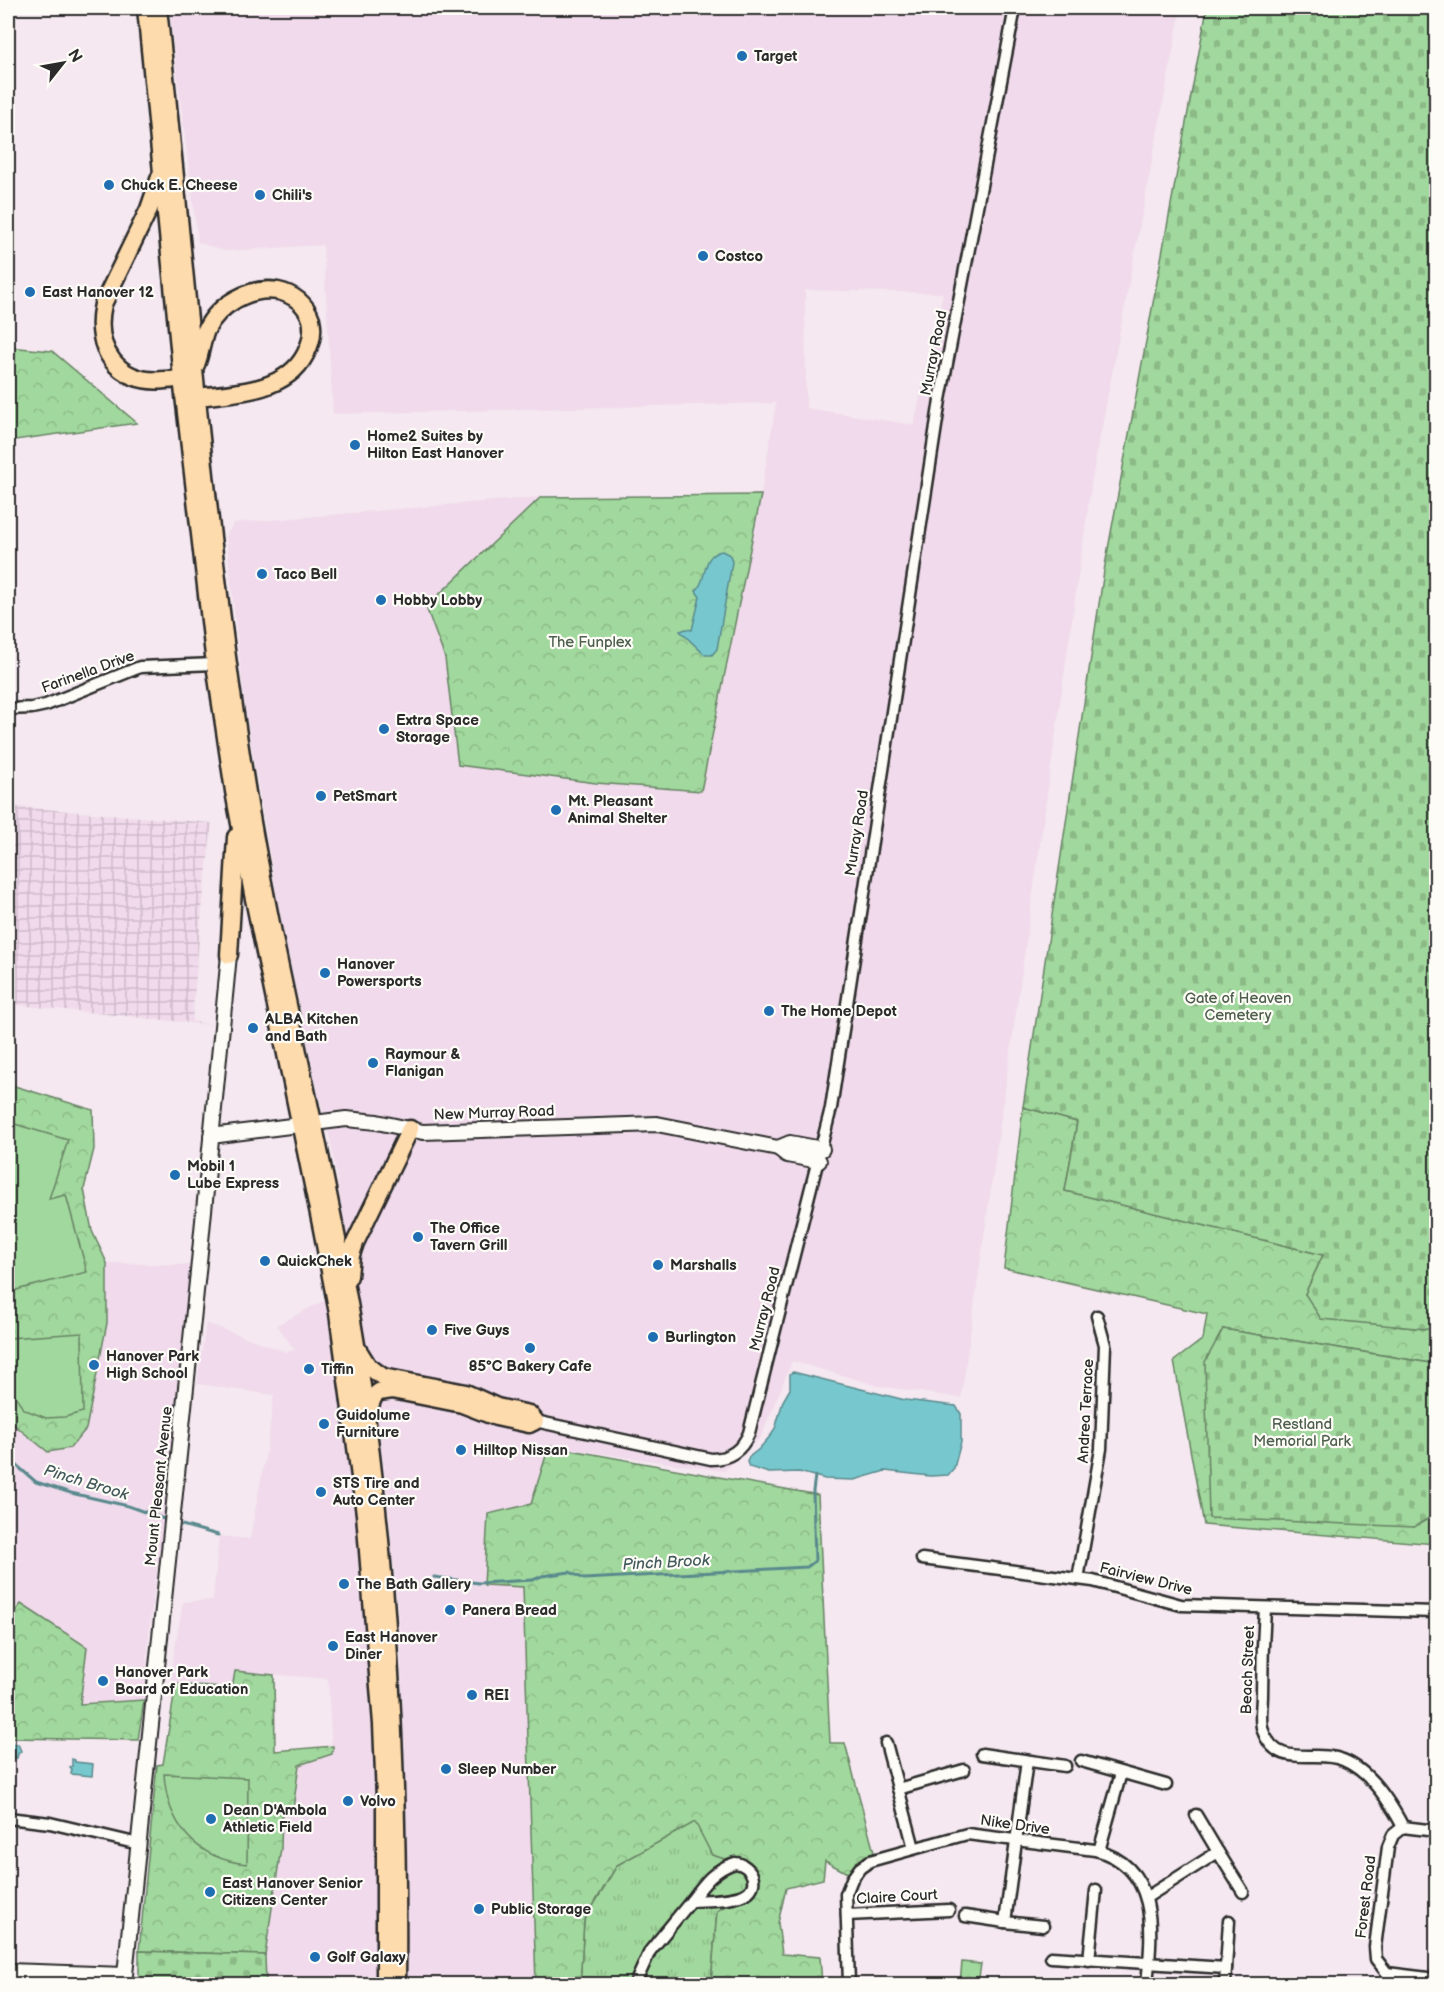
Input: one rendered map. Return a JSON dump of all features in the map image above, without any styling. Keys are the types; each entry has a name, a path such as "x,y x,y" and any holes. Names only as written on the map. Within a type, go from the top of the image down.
{"main road":[{"path":"146,8 162,173 191,398 215,664 237,806 266,958 349,1306 366,1415 383,1572 394,1732 397,1984"},
{"path":"158,8 188,372"},
{"path":"162,173 149,209 103,304 99,319 100,334 102,344 113,362 130,376 152,381 188,372"},
{"path":"188,372 213,320 226,306 242,297 264,290 275,290 293,297 307,312 312,329 309,348 303,359 286,377 253,390 191,398"},
{"path":"191,398 244,775 283,983 342,1340 372,1581 385,1798 385,1984"},
{"path":"229,955 237,806"},
{"path":"349,1306 348,1277 351,1255 410,1129"},
{"path":"356,1345 368,1366 383,1377 466,1393 496,1407 529,1414 534,1420 529,1424 496,1417 462,1404 392,1390 379,1392 374,1396 366,1415"}],"street":[{"name":"Murray Road","path":"534,1420 711,1459 729,1455 739,1449 749,1433 831,1108 940,400 1015,8"},
{"name":"Farinella Drive","path":"8,709 46,705 140,667 215,664"},
{"name":"Mount Pleasant Avenue","path":"125,1980 229,955"},
{"name":"New Murray Road","path":"211,1136 354,1119 433,1132 657,1124 778,1148 790,1143 820,1155"},
{"name":"Andrea Terrace","path":"1078,1579 1101,1449 1105,1345 1097,1316"},
{"name":"Fairview Drive","path":"922,1559 1111,1584 1181,1605 1437,1612"},
{"name":"Beach Street","path":"1265,1608 1261,1723 1269,1742 1287,1756 1328,1756 1354,1767 1382,1794 1403,1827"},
{"path":"886,1743 915,1848"},
{"path":"982,1754 1065,1766"},
{"path":"1005,1922 1027,1761"},
{"path":"1081,1761 1166,1785"},
{"path":"898,1789 964,1770"},
{"path":"1099,1851 1121,1773"},
{"path":"1196,1815 1243,1892"},
{"path":"8,1818 50,1823 139,1844"},
{"path":"1403,1827 1437,1831"},
{"name":"Forest Road","path":"1403,1827 1393,1835 1388,1846 1375,1947 1376,1959 1387,1973 1437,1979"},
{"name":"Nike Drive","path":"849,1984 846,1894 848,1886 860,1868 876,1858 967,1834 1099,1851 1116,1859 1131,1872 1147,1898 1151,1924 1147,1984"},
{"path":"1147,1898 1218,1852"},
{"path":"635,1984 650,1951 705,1883 727,1865 739,1863 750,1869 753,1887 743,1895 691,1901"},
{"path":"1089,1960 1096,1890"},
{"name":"Claire Court","path":"847,1915 949,1910"},
{"path":"965,1916 1043,1926"},
{"path":"1225,1984 1229,1921"},
{"path":"1051,1957 1226,1968"},
{"path":"8,1971 125,1980"}],"shaded area":[{"path":"169,8 1181,8 1092,479 961,1398 879,1386 792,1361 761,1437 724,1471 549,1446 523,1587 536,1984 405,1984 405,1807 401,1646 386,1480 331,1142 318,1093 279,910 245,707 226,536 234,523 541,497 426,607 445,658 458,764 713,738 761,495 776,403 333,414 323,245 224,251 198,242","holes":["805,290 943,293 914,425 806,408"]},
{"path":"8,806 212,823 192,1021 211,1025 8,1004"},
{"name":"Hanover Park High School","path":"8,1084 93,1110 94,1149 84,1189 92,1231 107,1263 191,1265 172,1459 150,1621 144,1700 80,1705 8,1620"},
{"path":"327,1299 354,1488 366,1618 377,1778 378,1984 266,1984 265,1955 281,1848 282,1810 293,1809 299,1765 332,1754 328,1679 235,1671 233,1689 176,1684 170,1677 183,1602 213,1600 219,1536 250,1539 274,1395 197,1384 206,1323 286,1352 295,1350 277,1325"}],"green space":[{"name":"Gate of Heaven Cemetery","path":"1207,8 1436,8 1436,1330 1321,1319 1305,1294 1323,1255 1065,1191 1077,1122 1023,1107 1104,571"},
{"path":"8,347 52,351 137,423 8,441"},
{"name":"The Funplex","path":"761,495 701,791 596,783 458,765 445,658 426,607 541,497"},
{"path":"8,1084 93,1110 94,1149 84,1189 92,1231 107,1263 107,1323 86,1429 70,1448 48,1452 8,1420"},
{"path":"1023,1107 1077,1122 1065,1191 1323,1255 1305,1294 1394,1326 1436,1330 1436,1364 1223,1329 1414,1527 1436,1514 1436,1544 1204,1525 1174,1361 1203,1339 1207,1314 1004,1268"},
{"path":"8,1122 68,1140 49,1199 66,1195 87,1272 8,1292"},
{"name":"Restland Memorial Park","path":"1223,1329 1436,1364 1436,1514 1414,1527 1209,1518 1205,1362"},
{"path":"82,1333 83,1412 65,1417 46,1418 23,1409 8,1382 8,1338"},
{"path":"549,1446 818,1495 830,1743 845,1743 876,1860 853,1876 825,1861 823,1879 786,1888 778,1923 782,1954 820,1957 822,1984 711,1984 717,1911 753,1889 754,1868 712,1855 695,1822 617,1865 584,1921 580,1984 536,1984 523,1587 484,1585 488,1514 531,1504"},
{"path":"21,1604 87,1647 80,1704 144,1700 138,1740 8,1738 8,1620"},
{"path":"235,1671 274,1675 275,1751 333,1746 332,1754 299,1765 293,1809 282,1810 281,1848 265,1955 139,1951 157,1765 163,1764 176,1684 232,1689"},
{"name":"Dean D'Ambola Athletic Field","path":"164,1774 248,1778 247,1864 213,1855 187,1836 171,1808"},
{"path":"696,1821 712,1855 754,1867 754,1889 717,1911 711,1984 580,1984 584,1921 617,1865"},
{"path":"139,1951 265,1955 266,1984 139,1984"},
{"path":"962,1962 981,1964 978,1984 960,1983"}],"water":[{"path":"722,551 730,555 732,562 717,649 712,655 705,655 680,631 692,630 700,597 696,591 710,557"},
{"path":"793,1372 905,1400 956,1406 961,1414 961,1442 954,1468 948,1475 930,1476 885,1471 854,1480 825,1479 799,1472 769,1473 749,1467 747,1462 749,1457 759,1449 776,1426 783,1401 790,1389 790,1374"},
{"path":"8,1743 18,1744 21,1751 17,1758 8,1755"},
{"path":"72,1759 75,1762 93,1764 92,1776 71,1774"}],"waterway":[{"path":"8,475 10,479"},
{"name":"Pinch Brook","path":"8,1458 36,1482 71,1493 128,1506 164,1519"},
{"name":"Pinch Brook","path":"434,1577 479,1583 533,1580 542,1576 570,1572 584,1579 807,1567 815,1561 813,1491 815,1476"},
{"name":"Pinch Brook","path":"182,1525 218,1535"}],"place":[{"name":"Target","path":"742,56"},
{"name":"Chuck E. Cheese","path":"109,185"},
{"name":"Chili's","path":"260,195"},
{"name":"Costco","path":"703,256"},
{"name":"East Hanover 12","path":"30,292"},
{"name":"Home2 Suites by Hilton East Hanover","path":"355,445"},
{"name":"Taco Bell","path":"262,574"},
{"name":"Hobby Lobby","path":"381,600"},
{"name":"Extra Space Storage","path":"384,729"},
{"name":"PetSmart","path":"321,796"},
{"name":"Mt. Pleasant Animal Shelter","path":"556,810"},
{"name":"Hanover Powersports","path":"325,973"},
{"name":"The Home Depot","path":"769,1011"},
{"name":"ALBA Kitchen and Bath","path":"253,1028"},
{"name":"Raymour & Flanigan","path":"373,1063"},
{"name":"Mobil 1 Lube Express","path":"175,1175"},
{"name":"The Office Tavern Grill","path":"418,1237"},
{"name":"QuickChek","path":"265,1261"},
{"name":"Marshalls","path":"658,1265"},
{"name":"Five Guys","path":"432,1330"},
{"name":"Burlington","path":"653,1337"},
{"name":"85°C Bakery Cafe","path":"530,1348"},
{"name":"Hanover Park High School","path":"94,1365"},
{"name":"Tiffin","path":"309,1369"},
{"name":"Guidolume Furniture","path":"324,1424"},
{"name":"Hilltop Nissan","path":"461,1450"},
{"name":"STS Tire and Auto Center","path":"321,1492"},
{"name":"The Bath Gallery","path":"344,1584"},
{"name":"Panera Bread","path":"450,1610"},
{"name":"East Hanover Diner","path":"333,1646"},
{"name":"Hanover Park Board of Education","path":"103,1681"},
{"name":"REI","path":"472,1695"},
{"name":"Sleep Number","path":"446,1769"},
{"name":"Volvo","path":"348,1801"},
{"name":"Dean D'Ambola Athletic Field","path":"211,1819"},
{"name":"East Hanover Senior Citizens Center","path":"210,1892"},
{"name":"Public Storage","path":"479,1909"},
{"name":"Golf Galaxy","path":"315,1957"}]}
